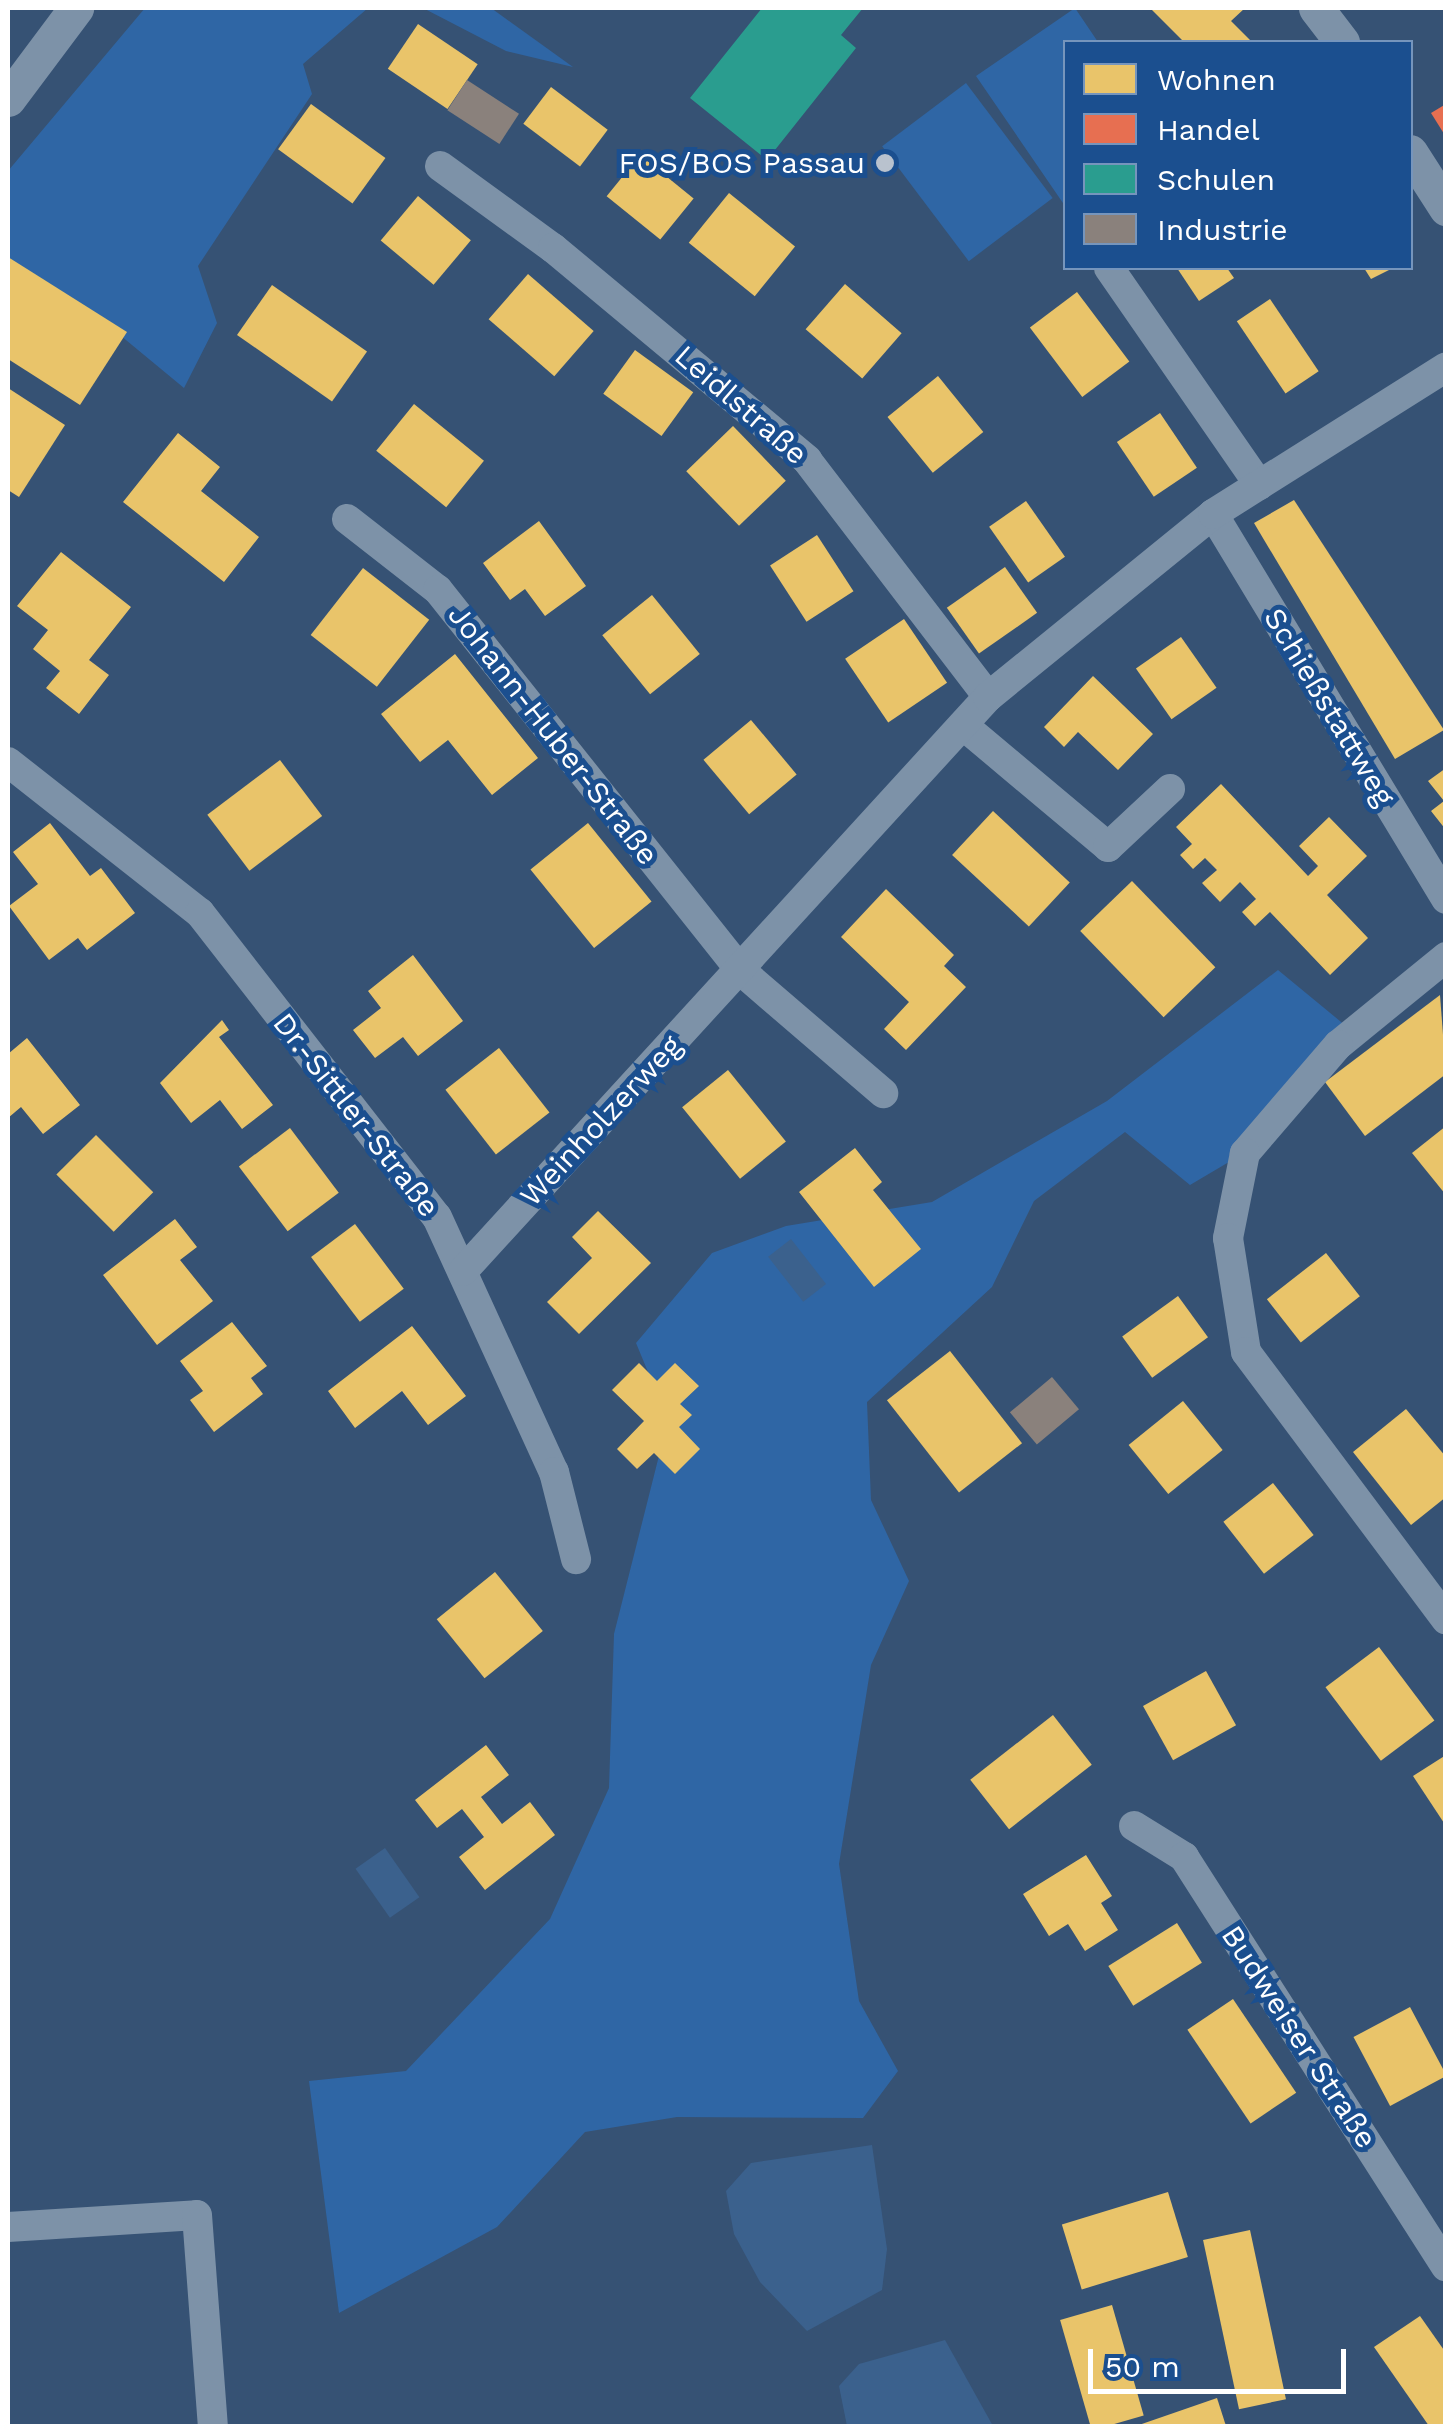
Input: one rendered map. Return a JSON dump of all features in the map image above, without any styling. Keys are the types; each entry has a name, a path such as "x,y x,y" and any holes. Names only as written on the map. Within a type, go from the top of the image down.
{"street":[{"path":"8,99 76,8"},
{"path":"1316,8 1340,40"},
{"path":"1413,157 1446,208"},
{"name":"Leidlstraße","path":"440,166 553,248 807,460 988,697"},
{"path":"1111,270 1258,485"},
{"name":"Weinholzerweg","path":"462,1271 988,697 1212,514 1446,368"},
{"name":"Schießstattweg","path":"1212,514 1446,900"},
{"name":"Johann-Huber-Straße","path":"347,519 438,590 740,970"},
{"path":"964,726 1108,847 1170,789"},
{"name":"Dr.-Sittler-Straße","path":"8,762 200,913 437,1217 554,1472 576,1559"},
{"path":"1446,957 1338,1044 1246,1153 1228,1238 1246,1352 1446,1619"},
{"path":"740,970 883,1093"},
{"name":"Budweiser Straße","path":"1134,1826 1184,1857 1446,2266"},
{"path":"8,2227 198,2214 213,2426"}],"shaded area":[{"path":"145,8 368,8 303,64 312,94 198,266 217,323 184,388 86,307 8,268 8,171"},
{"path":"423,8 491,8 573,67 506,51"},
{"path":"1075,8 1097,40 1063,40 1063,203 976,76"},
{"path":"966,83 1053,198 969,261 882,146"},
{"path":"1278,970 1346,1026 1234,1159 1190,1185 1125,1132 1034,1201 992,1287 867,1402 871,1500 909,1581 871,1665 839,1864 859,2001 898,2071 863,2118 677,2117 585,2132 497,2227 339,2313 309,2081 406,2071 550,1919 609,1788 614,1634 668,1420 636,1343 712,1253 786,1226 932,1202 1107,1101"},
{"path":"791,1239 826,1284 803,1302 768,1257"},
{"path":"385,1848 419,1897 390,1918 356,1869"},
{"path":"872,2145 887,2249 882,2290 807,2331 760,2282 734,2234 726,2191 751,2163"},
{"path":"945,2340 993,2426 847,2426 839,2386 859,2364"}],"building: Wohnen":[{"path":"1150,8 1245,8 1231,21 1250,40 1182,40"},
{"path":"418,24 478,64 447,109 388,69"},
{"path":"551,87 608,130 580,166 523,124"},
{"path":"311,104 385,158 353,203 278,149"},
{"path":"640,155 694,198 660,240 607,196"},
{"path":"729,193 795,246 755,296 689,243"},
{"path":"418,196 471,240 434,285 381,240"},
{"path":"8,257 127,332 80,405 8,359"},
{"path":"1178,270 1228,270 1234,278 1199,301"},
{"path":"1365,270 1389,270 1371,279"},
{"path":"528,274 594,331 554,376 489,319"},
{"path":"845,284 902,333 862,378 806,329"},
{"path":"272,285 367,352 332,402 237,335"},
{"path":"1077,292 1129,361 1082,397 1030,328"},
{"path":"1270,299 1319,371 1285,393 1237,321"},
{"path":"635,350 693,392 662,436 603,394"},
{"path":"938,376 983,432 933,473 887,417"},
{"path":"8,388 65,425 19,497 8,490"},
{"path":"414,404 484,461 446,507 376,451"},
{"path":"1160,413 1197,468 1154,497 1117,442"},
{"path":"733,426 786,481 739,526 686,471"},
{"path":"178,433 220,467 201,491 259,537 224,582 123,502"},
{"path":"1294,500 1444,730 1395,759 1254,523"},
{"path":"1026,501 1065,557 1028,583 989,527"},
{"path":"539,521 586,586 545,616 525,589 510,600 483,563"},
{"path":"817,535 853,591 807,622 770,565"},
{"path":"61,552 131,607 89,660 109,675 79,714 46,688 60,671 33,649 48,630 17,606"},
{"path":"1005,567 1037,613 979,654 947,608"},
{"path":"363,568 429,620 377,687 311,635"},
{"path":"652,595 700,654 650,694 602,635"},
{"path":"904,619 947,683 888,723 845,659"},
{"path":"1181,637 1217,688 1172,719 1136,669"},
{"path":"455,654 538,758 492,795 448,740 420,762 381,714"},
{"path":"1093,676 1153,734 1118,770 1078,732 1064,747 1044,727"},
{"path":"751,720 797,774 749,814 704,760"},
{"path":"280,760 322,816 249,871 207,815"},
{"path":"1446,768 1446,830 1431,811 1444,801 1428,781"},
{"path":"1221,784 1308,876 1318,866 1299,846 1329,817 1367,856 1327,895 1368,938 1330,975 1270,912 1255,926 1242,912 1256,899 1240,882 1220,902 1202,883 1217,870 1205,858 1193,869 1180,855 1192,844 1176,827"},
{"path":"993,811 1070,883 1029,926 952,855"},
{"path":"50,823 90,876 101,868 135,913 87,950 78,938 49,960 9,906 38,884 13,852"},
{"path":"588,823 652,901 594,948 530,870"},
{"path":"1132,881 1215,967 1164,1017 1080,931"},
{"path":"886,889 954,955 944,966 966,987 906,1050 884,1029 909,1002 841,937"},
{"path":"413,955 463,1021 418,1056 403,1037 375,1058 353,1030 381,1008 368,991"},
{"path":"1440,995 1446,1074 1365,1136 1325,1082"},
{"path":"222,1020 229,1030 219,1037 273,1105 242,1129 220,1100 191,1123 160,1083"},
{"path":"27,1038 80,1105 43,1134 21,1107 8,1118 8,1054"},
{"path":"499,1048 549,1113 496,1154 445,1090"},
{"path":"728,1070 786,1141 740,1179 682,1107"},
{"path":"1446,1126 1446,1195 1412,1153"},
{"path":"290,1128 339,1193 288,1231 239,1167"},
{"path":"96,1135 153,1192 114,1232 56,1175"},
{"path":"855,1148 882,1182 873,1190 921,1249 874,1287 799,1192"},
{"path":"598,1211 651,1263 579,1334 547,1302 592,1258 572,1237"},
{"path":"175,1219 197,1247 180,1260 213,1301 157,1345 103,1275"},
{"path":"355,1224 404,1289 360,1322 311,1257"},
{"path":"1326,1253 1360,1296 1301,1343 1267,1299"},
{"path":"1178,1296 1208,1337 1152,1378 1122,1337"},
{"path":"232,1322 267,1366 251,1378 263,1394 214,1432 190,1400 203,1391 180,1361"},
{"path":"412,1326 466,1396 428,1425 402,1391 355,1428 328,1391"},
{"path":"950,1351 1022,1443 959,1492 887,1400"},
{"path":"639,1363 657,1381 675,1363 699,1386 680,1404 692,1415 679,1427 700,1449 675,1474 654,1453 637,1469 617,1449 644,1421 612,1390"},
{"path":"1183,1401 1223,1450 1168,1494 1129,1445"},
{"path":"1406,1409 1446,1457 1446,1497 1411,1525 1353,1452"},
{"path":"1273,1483 1314,1535 1264,1574 1223,1522"},
{"path":"495,1572 543,1631 485,1678 437,1619"},
{"path":"1379,1647 1434,1720 1381,1761 1325,1687"},
{"path":"1206,1671 1236,1725 1173,1760 1143,1706"},
{"path":"1053,1715 1092,1765 1009,1829 970,1780"},
{"path":"486,1745 509,1775 481,1797 502,1824 530,1802 555,1835 485,1890 459,1857 484,1837 462,1809 437,1828 415,1800"},
{"path":"1446,1755 1446,1826 1413,1776"},
{"path":"1086,1855 1112,1896 1101,1903 1118,1930 1085,1951 1068,1924 1049,1936 1023,1894"},
{"path":"1177,1923 1202,1963 1133,2006 1108,1966"},
{"path":"1233,1999 1296,2093 1251,2123 1187,2030"},
{"path":"1410,2007 1446,2076 1390,2106 1353,2037"},
{"path":"1168,2192 1188,2257 1082,2289 1062,2224"},
{"path":"1250,2230 1286,2399 1239,2409 1203,2240"},
{"path":"1112,2305 1144,2416 1107,2426 1091,2426 1060,2320"},
{"path":"1420,2316 1446,2353 1446,2426 1429,2426 1374,2347"},
{"path":"1217,2398 1226,2426 1136,2426"}],"building: Handel":[{"path":"1446,104 1446,137 1431,113"}],"building: Schulen":[{"path":"762,8 863,8 841,35 856,48 767,160 690,98"}],"building: Industrie":[{"path":"467,80 519,114 499,144 447,110"},
{"path":"1052,1377 1079,1409 1037,1445 1010,1412"}],"place":[{"name":"FOS/BOS Passau","path":"885,163"}]}
